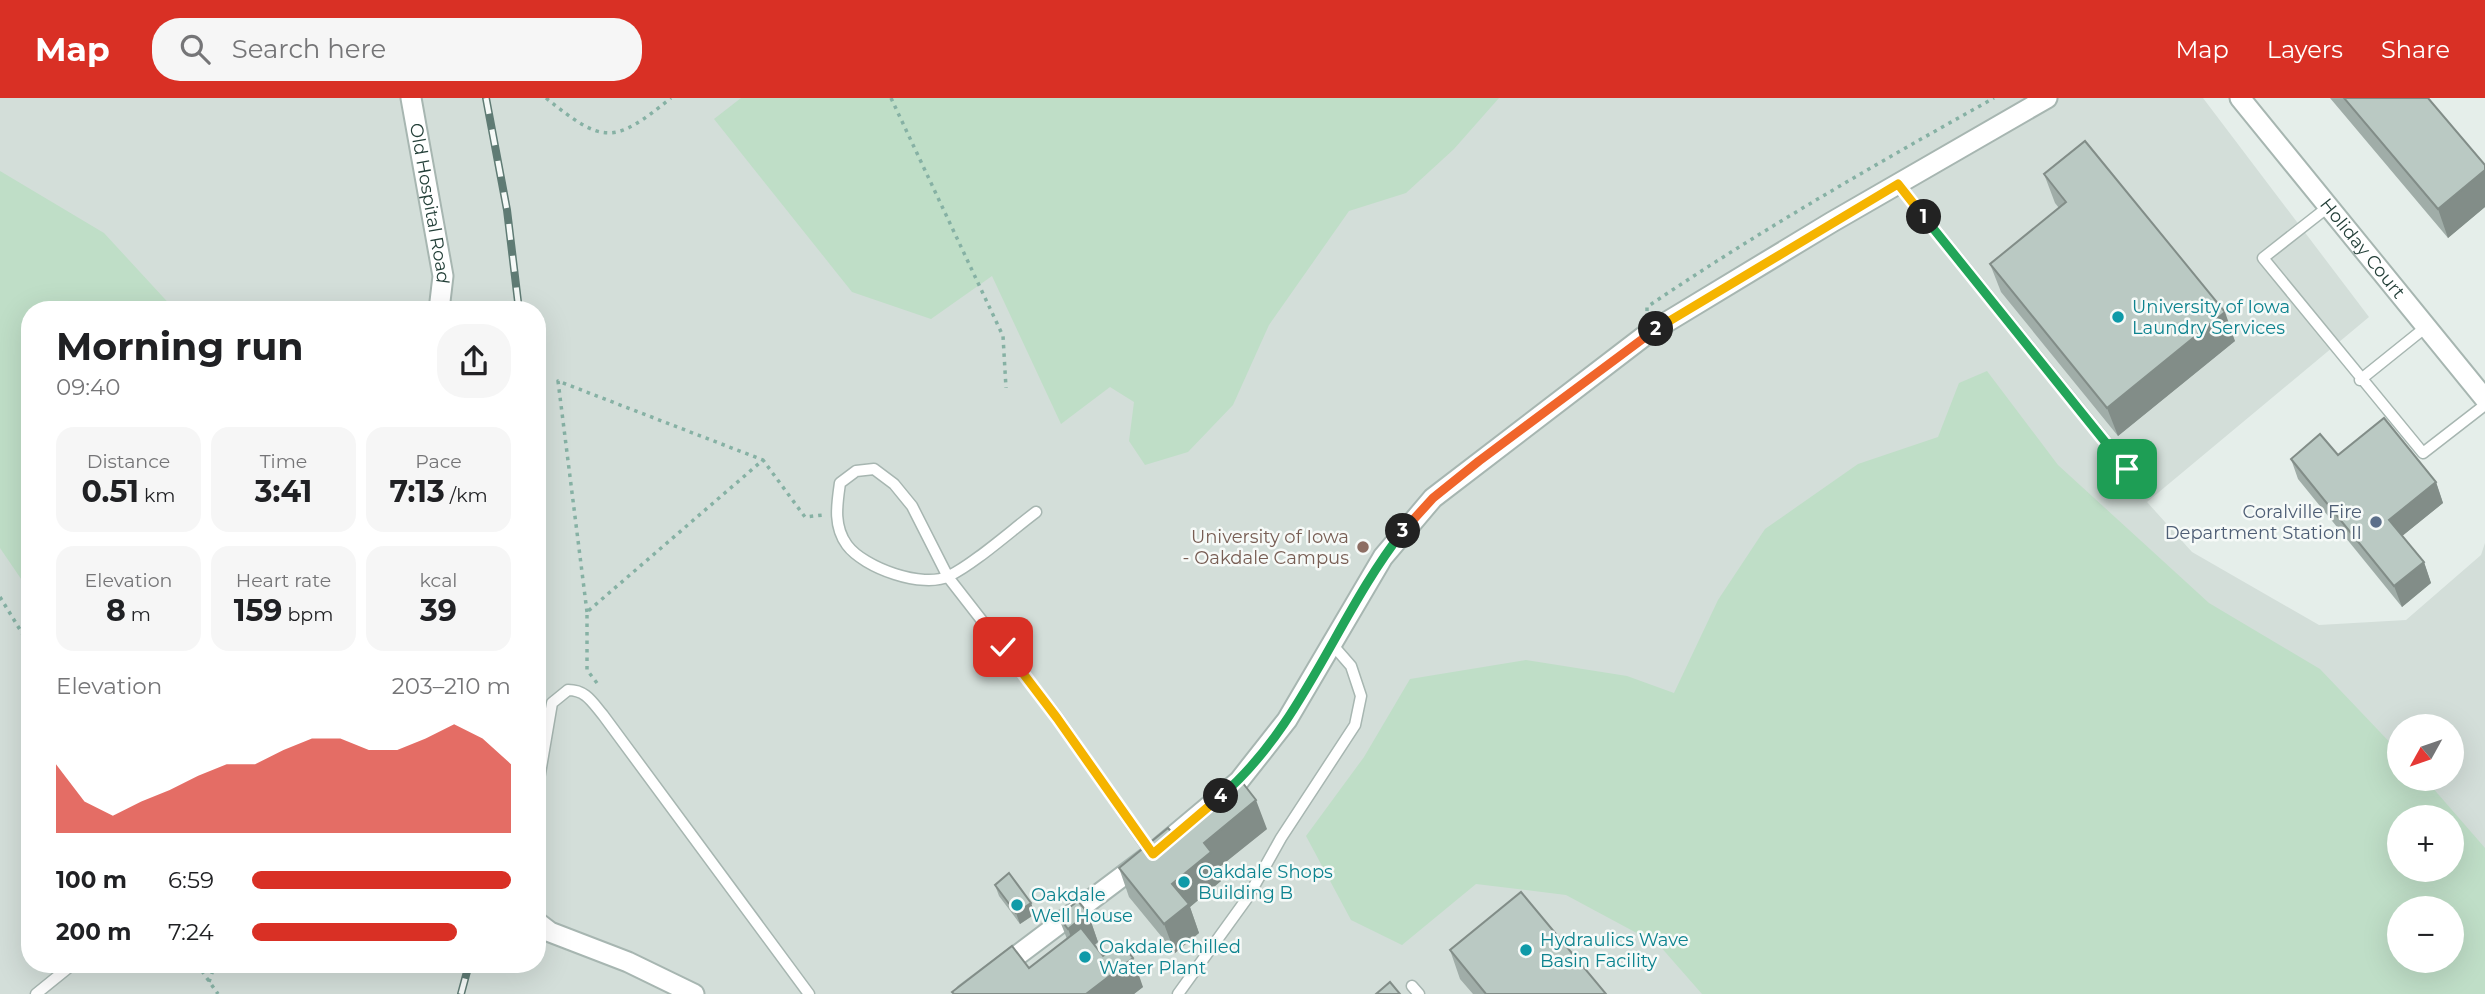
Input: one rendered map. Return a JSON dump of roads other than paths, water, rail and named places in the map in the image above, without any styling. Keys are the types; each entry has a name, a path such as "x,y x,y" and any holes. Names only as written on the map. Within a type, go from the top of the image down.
{"street":[{"name":"Old Hospital Road","path":"411,98 443,276 440,301"},
{"path":"966,994 1153,854 1239,781 1287,720 1383,557 1433,498 1647,334 2047,98"},
{"name":"Holiday Court","path":"2240,98 2485,399"},
{"path":"546,929 628,962 694,994"}],"lane":[{"path":"1898,184 2127,469"},
{"path":"2328,207 2263,258 2360,380 2423,453 2485,405"},
{"path":"2360,380 2426,327"},
{"path":"1036,512 948,577 923,579 901,576 867,563 846,544 835,514 840,483 856,471 874,469 894,484 912,506 948,577 1057,718 1153,854"},
{"path":"1178,994 1248,897 1281,838 1354,725 1362,696 1350,666 1331,643"},
{"path":"546,738 552,703 568,690 578,690 588,696 809,994"},
{"path":"36,994 62,973"}],"railway":[{"path":"486,98 507,210 518,301"},
{"path":"461,994 467,973"}],"place":[{"name":"University of Iowa Laundry Services","path":"2118,317"},
{"name":"Coralville Fire Department Station II","path":"2376,522"},
{"name":"University of Iowa - Oakdale Campus","path":"1363,547"},
{"name":"Oakdale Shops Building B","path":"1184,882"},
{"name":"Oakdale Well House","path":"1017,905"},
{"name":"Hydraulics Wave Basin Facility","path":"1526,950"},
{"name":"Oakdale Chilled Water Plant","path":"1085,957"}]}
